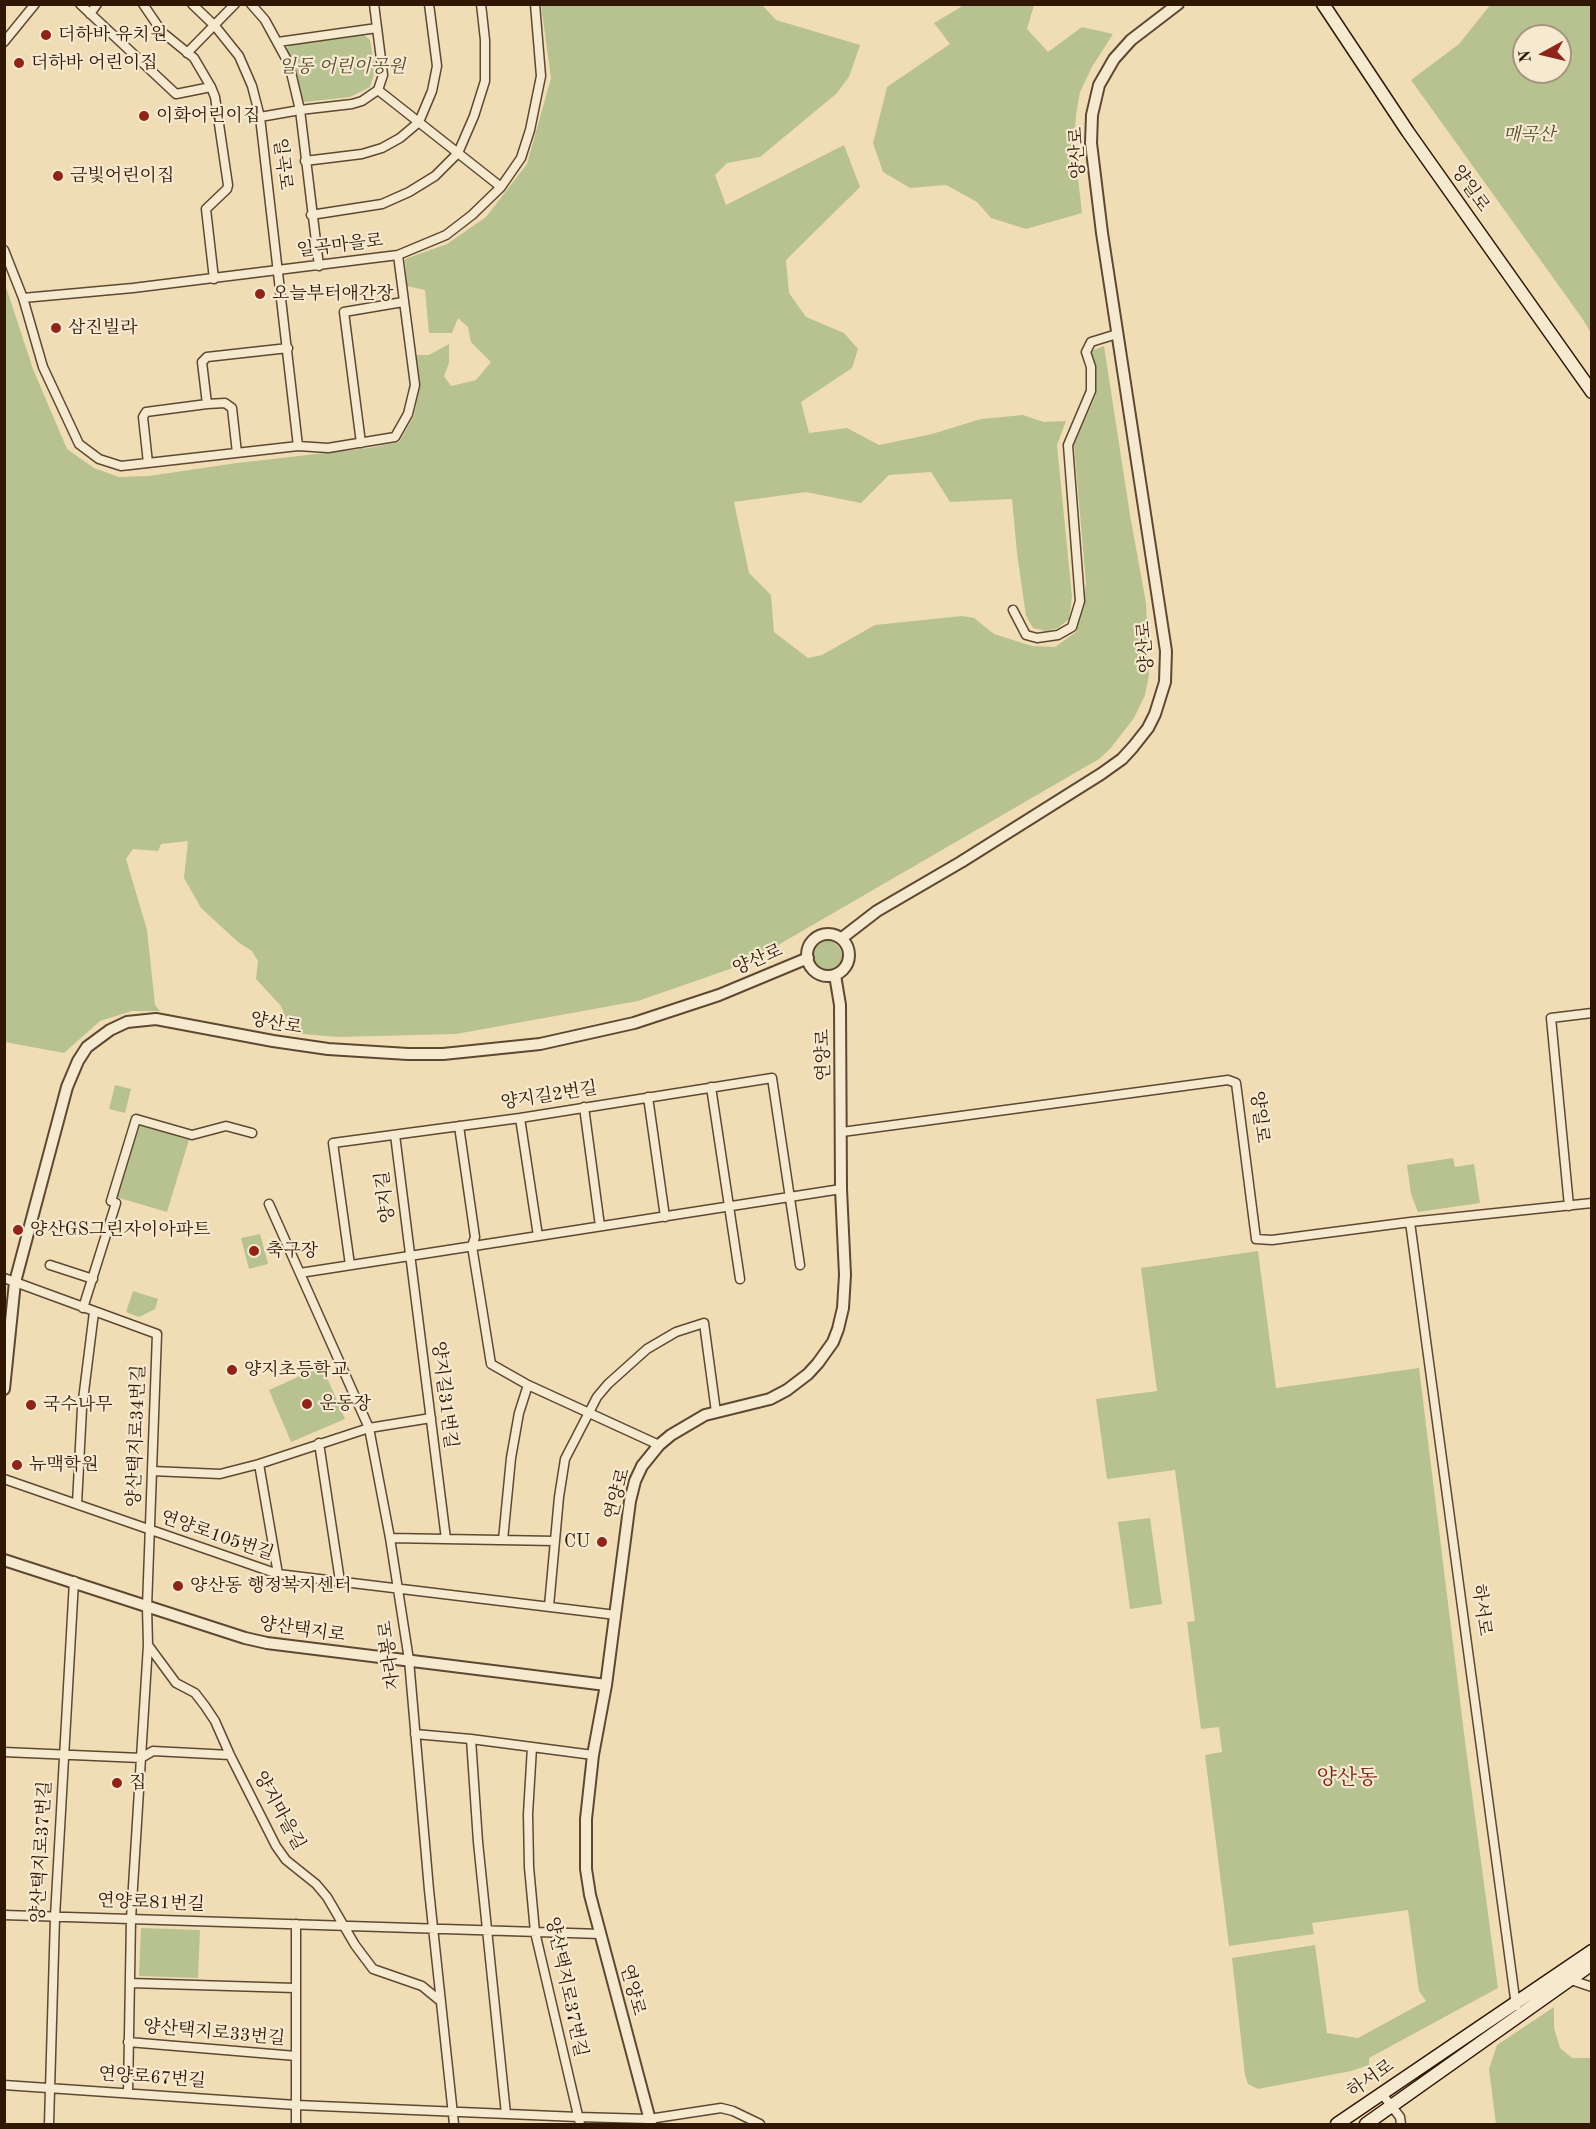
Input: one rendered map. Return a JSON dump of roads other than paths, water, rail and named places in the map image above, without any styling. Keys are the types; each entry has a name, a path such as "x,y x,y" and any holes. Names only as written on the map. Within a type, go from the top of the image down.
{"main road":[{"name":"양일로","path":"1323,4 1408,132 1592,392"},
{"name":"하서로","path":"1365,2124 1518,2018 1592,1951"},
{"name":"하서로","path":"1337,2124 1515,2003 1562,1977 1592,1964"}],"street":[{"path":"4,42 35,4"},
{"path":"80,4 176,94 212,87"},
{"path":"90,14 97,4"},
{"path":"144,4 162,32 194,58 212,87 217,104 228,185 227,189 206,209 214,279"},
{"name":"일곡로","path":"192,4 215,26 239,56 252,86 260,117 298,446"},
{"path":"187,53 235,4"},
{"path":"251,4 265,20 289,64 300,110 318,266"},
{"path":"260,117 352,104 362,101 378,90 383,75 374,4"},
{"path":"305,161 362,154 382,148 400,138 418,122 432,91 437,66 429,4"},
{"path":"311,215 382,204 409,192 435,176 458,153 474,116 485,81 485,40 481,4"},
{"name":"일곡마을로","path":"23,298 214,279 399,255 446,235 472,215 501,187 521,158 530,130 539,85 540,48 535,4"},
{"name":"양산로","path":"842,938 877,911 961,862 1122,759 1148,728 1155,714 1165,682 1166,651 1117,334 1091,142 1092,115 1099,85 1114,59 1131,40 1178,4"},
{"path":"278,42 377,28"},
{"path":"378,90 501,187"},
{"path":"4,250 23,298 44,367 79,444 99,459 121,466 298,446 328,448 395,437 408,414 415,385 399,255"},
{"path":"361,443 344,312 403,302"},
{"path":"1013,610 1026,635 1037,638 1058,635 1072,627 1080,602 1068,445 1091,391 1091,367 1086,352 1091,342 1117,334"},
{"path":"207,404 202,362 207,357 288,348"},
{"path":"148,463 143,417 146,412 207,404 225,402 232,408 237,453"},
{"path":"833,934 842,938 849,957 844,969 835,975 827,976 817,972 808,958 810,944 819,936 833,934"},
{"name":"양산로","path":"4,1389 10,1280 67,1087 78,1061 94,1040 110,1029 128,1022 156,1019 273,1041 338,1050 443,1054 540,1044 634,1023 719,995 808,958"},
{"name":"연양로","path":"650,2122 590,1894 586,1869 586,1819 593,1755 606,1684 630,1501 642,1466 659,1445 682,1427 716,1412 753,1404 787,1390 808,1374 833,1342 843,1308 845,1275 841,1190 840,1005 835,975"},
{"path":"1569,1206 1551,1018 1592,1013"},
{"name":"양지길2번길","path":"350,1265 333,1143 520,1118 772,1078 789,1198"},
{"name":"양일로","path":"842,1132 1228,1080 1236,1083 1256,1239 1272,1240 1410,1222 1592,1203"},
{"path":"711,1088 740,1280"},
{"path":"648,1097 665,1216"},
{"path":"584,1107 600,1226"},
{"path":"520,1118 538,1236"},
{"path":"83,1308 116,1203 111,1201 136,1119 192,1135 226,1126 252,1133"},
{"path":"459,1126 475,1237 472,1246 491,1364 528,1385 659,1445"},
{"name":"양지길","path":"395,1135 410,1256"},
{"path":"300,1273 841,1190"},
{"path":"789,1198 800,1264"},
{"name":"자라봉로","path":"269,1204 369,1428 399,1590 409,1660 440,2000 454,2124"},
{"name":"하서로","path":"1410,1222 1518,2018"},
{"name":"양지길31번길","path":"410,1256 447,1539"},
{"path":"50,1265 93,1279"},
{"name":"양산택지로34번길","path":"10,1280 157,1334 147,1606"},
{"path":"77,1504 82,1408 94,1312"},
{"path":"549,1606 558,1506 565,1459 603,1390 634,1358 676,1332 704,1323 716,1412"},
{"path":"503,1540 511,1458 519,1413 528,1385"},
{"path":"152,1471 220,1474 259,1464 369,1428 431,1418"},
{"path":"319,1443 340,1581"},
{"name":"연양로105번길","path":"259,1464 278,1574"},
{"name":"연양로105번길","path":"4,1479 278,1574 616,1615"},
{"path":"390,1538 555,1541"},
{"name":"양산택지로","path":"4,1560 245,1638 267,1643 606,1684"},
{"name":"양산택지로37번길","path":"49,2124 55,1917 74,1581"},
{"name":"양산택지로33번길","path":"128,2092 131,1919 148,1645 147,1606"},
{"name":"양지마을길","path":"148,1645 176,1683 195,1694 205,1706 215,1721 281,1854 295,1869 322,1890 373,1969 422,1986 440,2000"},
{"path":"415,1734 593,1755"},
{"path":"471,1739 477,1842 506,2114"},
{"name":"양산택지로37번길","path":"532,1747 528,1814 529,1867 535,1932 579,2121"},
{"path":"4,1752 141,1758 153,1751 230,1755"},
{"name":"연양로81번길","path":"4,1915 601,1934"},
{"path":"296,1924 296,2124"},
{"path":"1562,1977 1592,1987"},
{"path":"130,1983 296,1988"},
{"name":"양산택지로33번길","path":"128,2042 296,2056"},
{"name":"연양로67번길","path":"4,2085 296,2105 506,2114 579,2121 650,2122 721,2108 760,2124"},
{"path":"1382,2094 1400,2117 1401,2124"}],"place":[{"name":"더하바 유치원","path":"46,35"},
{"name":"더하바 어린이집","path":"19,63"},
{"name":"이화어린이집","path":"144,116"},
{"name":"금빛어린이집","path":"58,176"},
{"name":"오늘부터애간장","path":"260,294"},
{"name":"삼진빌라","path":"56,328"},
{"name":"양산GS그린자이아파트","path":"18,1230"},
{"name":"축구장","path":"254,1251"},
{"name":"양지초등학교","path":"232,1370"},
{"name":"운동장","path":"307,1404"},
{"name":"국수나무","path":"31,1405"},
{"name":"뉴맥학원","path":"17,1465"},
{"name":"CU","path":"602,1542"},
{"name":"양산동 행정복지센터","path":"178,1586"},
{"name":"집","path":"117,1783"}],"district":[{"name":"양산동","path":"1347,1778"}],"park label":[{"name":"일동 어린이공원","path":"342,67"},
{"name":"매곡산","path":"1529,135"}]}
